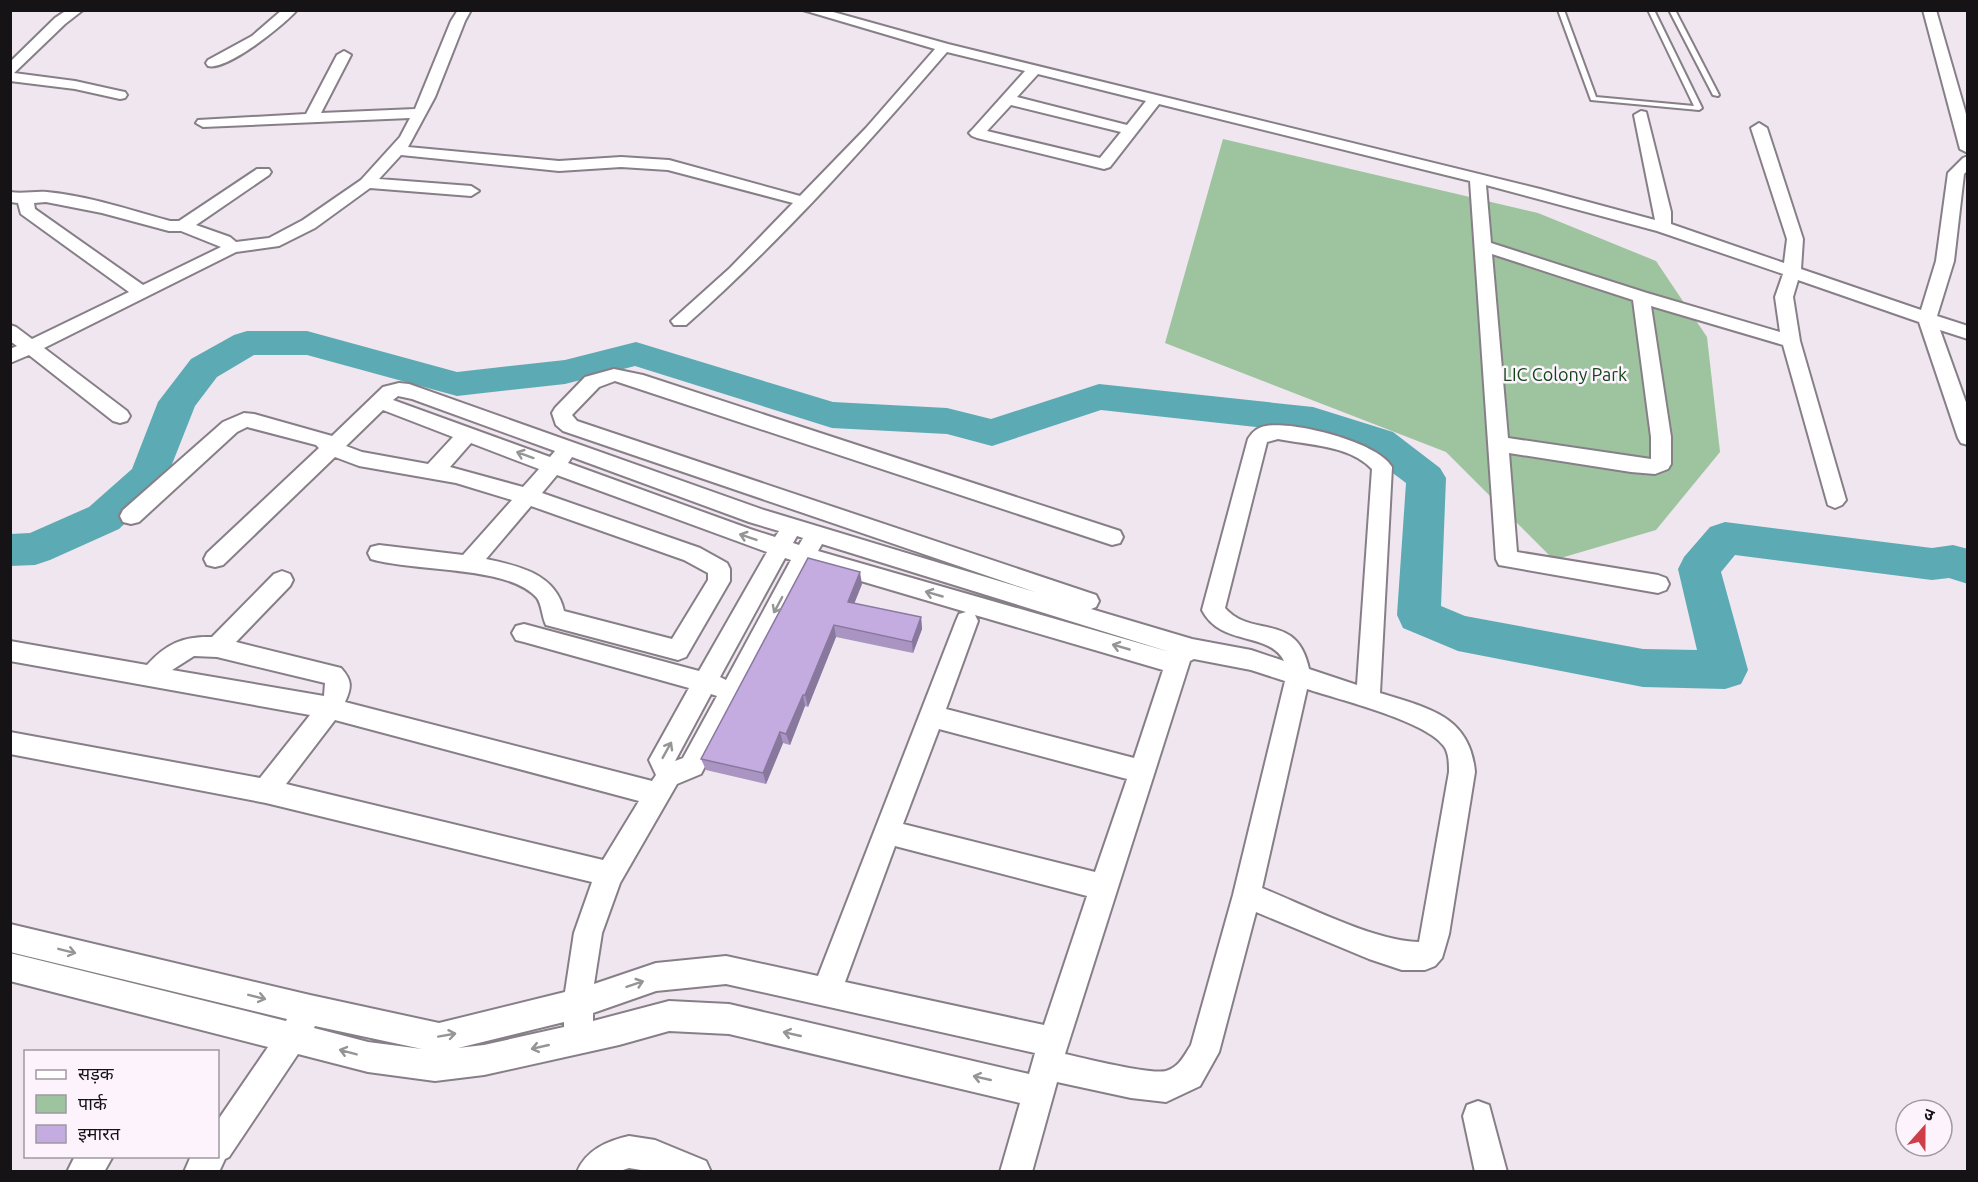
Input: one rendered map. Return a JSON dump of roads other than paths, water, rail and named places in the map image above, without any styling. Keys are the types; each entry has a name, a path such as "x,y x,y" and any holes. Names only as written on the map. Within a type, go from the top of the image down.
{"street":[{"path":"10,70 60,21 76,10"},
{"path":"213,63 257,39 291,10"},
{"path":"10,357 232,248 273,242 309,224 367,183 407,139 458,21 465,10"},
{"path":"809,10 1034,70 1663,227 1968,333"},
{"path":"1929,10 1967,159 1956,173 1945,261 1927,319 1962,409 1968,438"},
{"path":"680,321 736,272 905,93 944,47"},
{"path":"311,118 345,55"},
{"path":"1034,70 977,133 1104,164 1155,99"},
{"path":"10,77 75,85 120,95"},
{"path":"1006,99 1130,130"},
{"path":"203,123 420,113"},
{"path":"1641,116 1663,213 1663,227"},
{"path":"1760,128 1795,238 1792,272 1784,297 1791,341 1835,500"},
{"path":"397,150 559,166 621,162 669,165 802,201"},
{"path":"183,226 263,172"},
{"path":"1478,179 1485,246 1507,560 1658,584"},
{"path":"367,183 471,191"},
{"path":"18,198 46,197 104,208 169,226 183,226 224,241 232,248"},
{"path":"18,198 27,211 141,292"},
{"path":"1485,246 1641,297 1791,341"},
{"path":"1498,444 1631,465 1661,464 1661,437 1641,297"},
{"path":"10,331 120,416"},
{"path":"1088,601 570,426 563,420 562,413 592,382 614,375 636,380 1112,537"},
{"path":"215,559 386,394 393,390 403,389 804,531 1185,656"},
{"path":"382,400 386,404 466,434 805,556 1185,656 1251,660 1421,717 1454,737 1461,753 1462,772 1432,948 1425,956 1402,956 1369,945 1247,895"},
{"path":"131,516 237,422 254,421 323,440 332,448 359,459 456,476 527,496 692,554 718,569 719,580 678,650 554,618 546,592 527,579 468,565 379,553"},
{"path":"10,967 368,1057 435,1066 484,1060 669,1016 729,1019 1046,1066 1131,1083 1166,1087 1189,1074 1204,1052 1247,895 1298,675 1298,659 1283,641 1226,623 1217,617 1213,610 1258,439 1266,433 1278,432 1359,450 1376,458 1382,467 1368,699"},
{"path":"432,472 447,459 466,434"},
{"path":"468,565 570,448"},
{"path":"618,489 633,471"},
{"path":"688,515 704,496"},
{"path":"663,785 662,760 780,547 804,531 818,510"},
{"path":"579,1039 577,1004 588,932 610,874 663,785 692,766 805,556 804,531"},
{"path":"217,647 282,580"},
{"path":"826,993 967,621"},
{"path":"524,633 733,690"},
{"path":"152,676 165,661 191,646 217,647 333,675 339,682 338,692 330,708 266,790"},
{"path":"10,651 330,708 663,785"},
{"path":"1016,1172 1046,1066 1143,772 1185,656"},
{"path":"931,716 1143,772"},
{"path":"10,743 266,790 610,874"},
{"path":"887,832 1105,887"},
{"path":"10,938 310,1010 439,1038 577,1004 656,977 726,970 826,993 1046,1066"},
{"path":"219,1145 310,1010"},
{"path":"1478,1116 1491,1172"},
{"path":"592,1172 611,1156 626,1150 651,1155 695,1172"},
{"path":"83,1172 95,1158"},
{"path":"200,1172 209,1158"}],"lane":[{"path":"1561,10 1593,99 1699,108 1651,10"},
{"path":"1672,10 1716,95"}],"waterway":[{"path":"10,550 35,549 104,518 149,477 177,402 204,368 247,343 307,343 457,384 565,372 636,354 832,415 947,421 992,433 1099,397 1313,420 1379,442 1426,478 1419,615 1458,633 1643,668 1725,670 1699,569 1725,538 1932,564 1953,561 1968,568"}],"park label":[{"name":"LIC Colony Park","path":"1565,374"}]}
